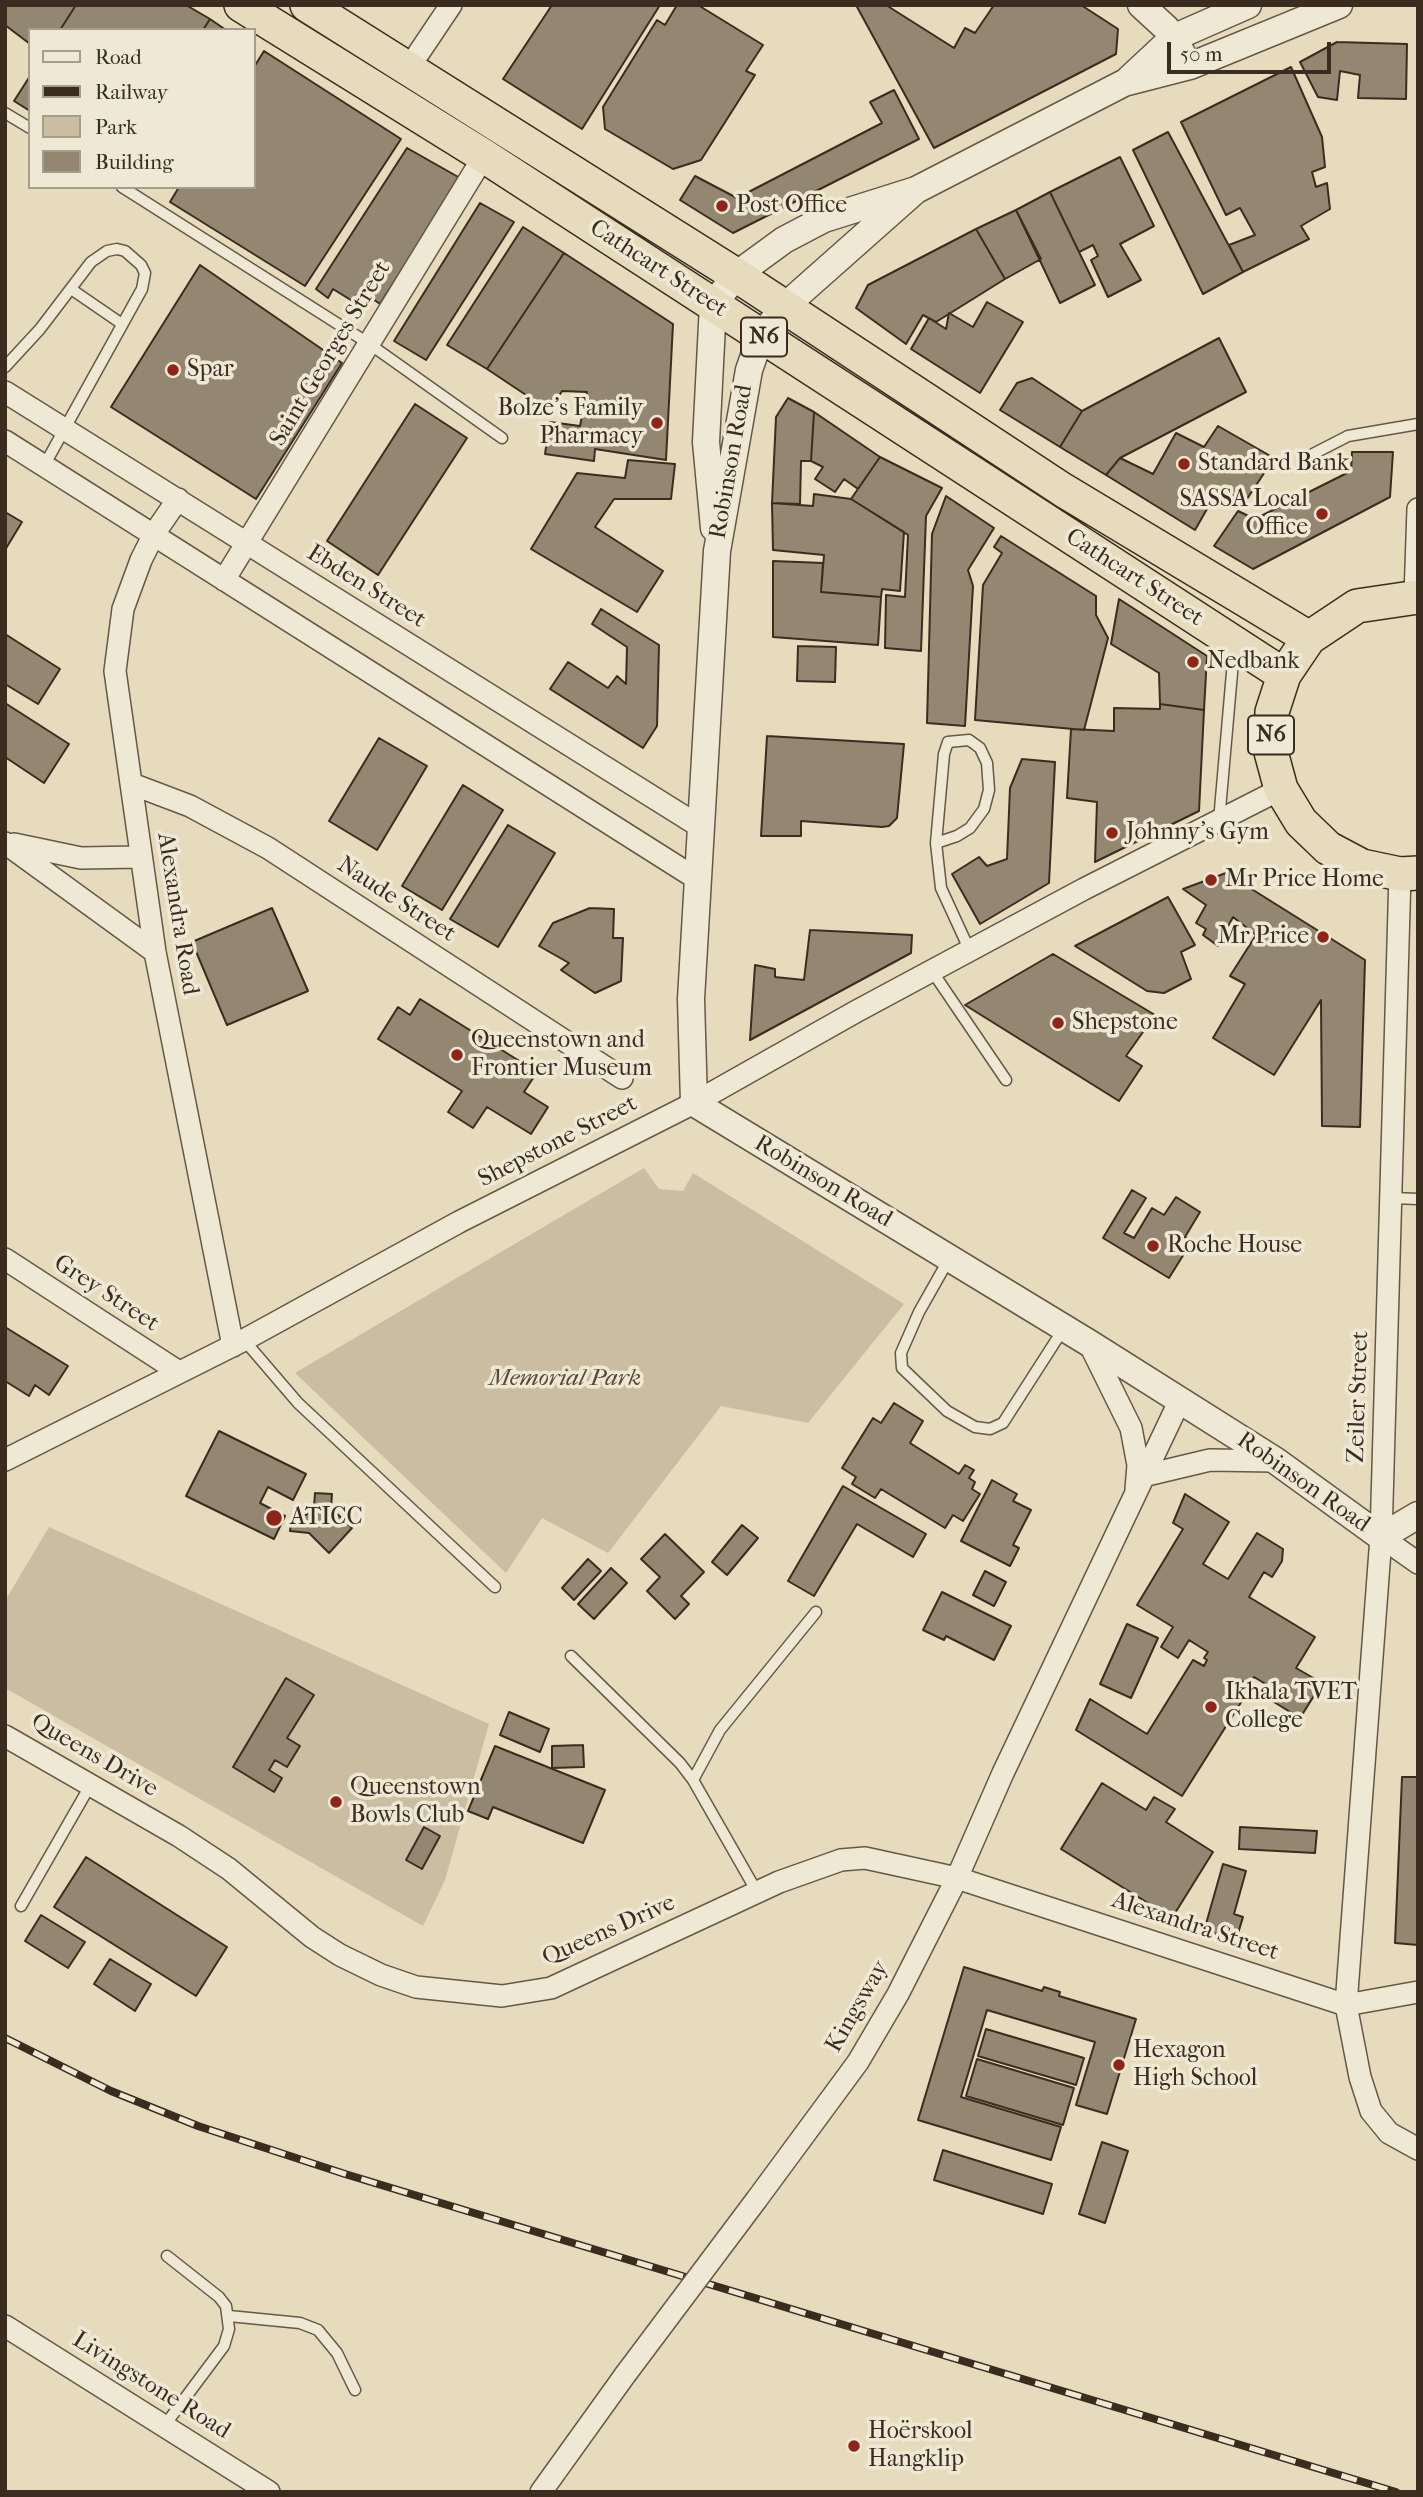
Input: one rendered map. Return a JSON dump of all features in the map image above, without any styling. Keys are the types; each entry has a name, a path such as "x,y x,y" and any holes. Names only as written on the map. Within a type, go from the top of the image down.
{"highway":[{"name":"Cathcart Street","path":"241,5 484,156 1283,675"},
{"name":"Cathcart Street","path":"307,5 736,275 1063,490 1309,638"},
{"name":"N6","path":"1409,873 1362,866 1328,848 1301,822 1281,789 1271,751 1272,712 1283,675 1309,638 1357,606 1416,596"}],"street":[{"path":"408,69 451,5"},
{"path":"1141,5 1173,38 1190,66"},
{"name":"Robinson Road","path":"1124,83 1201,14 1248,5"},
{"name":"Robinson Road","path":"717,551 706,442 713,305 736,275 784,240 824,219 916,191 1124,83 1190,66 1339,5"},
{"path":"1201,14 1222,53"},
{"name":"Saint Georges Street","path":"225,580 484,156"},
{"name":"Robinson Road","path":"916,191 784,307 761,336 746,382 717,551 691,999 694,1103 1089,1343 1276,1461 1381,1537 1418,1515"},
{"name":"Ebden Street","path":"5,392 699,826"},
{"path":"5,441 697,879"},
{"name":"Alexandra Road","path":"178,499 154,534 123,609 115,671 155,952 239,1343"},
{"path":"1416,596 1418,509"},
{"name":"Naude Street","path":"132,783 190,806 268,848 622,1078"},
{"name":"Shepstone Street","path":"5,1460 239,1343 458,1222 694,1103 932,971 1281,789"},
{"path":"5,843 81,858 140,858"},
{"path":"5,843 155,952"},
{"name":"Zeiler Street","path":"1409,873 1391,1198 1381,1537 1346,2005 1360,2077 1371,2111 1389,2133 1418,2149"},
{"name":"Grey Street","path":"5,1259 179,1372"},
{"name":"Kingsway","path":"1089,1343 1132,1428 1138,1465 1135,1498"},
{"name":"Kingsway","path":"541,2492 878,2030 957,1878 1008,1762 1180,1401"},
{"path":"1147,1475 1210,1460 1276,1461"},
{"path":"1381,1537 1418,1563"},
{"name":"Queens Drive","path":"5,1736 91,1783 229,1869 312,1937 340,1955 381,1975 416,1987 455,1993 502,1996 551,1988 757,1892 819,1866 841,1860 865,1858 957,1878"},
{"name":"Alexandra Street","path":"957,1878 1346,2005 1418,1992"},
{"name":"Livingstone Road","path":"5,2326 269,2492"}],"lane":[{"path":"5,113 28,127"},
{"path":"125,189 368,343 502,438"},
{"path":"5,367 91,262 107,251 125,251 141,265 145,279 44,466"},
{"path":"71,289 122,324"},
{"path":"1313,454 1349,436 1418,424"},
{"path":"1219,821 1235,643"},
{"path":"936,843 970,828 984,808 989,790 987,763 980,748 969,740 948,743 944,754 936,843 941,888 970,951"},
{"path":"932,971 1006,1080"},
{"path":"1391,1198 1418,1199"},
{"path":"950,1258 919,1312 901,1353 902,1368 947,1410 975,1427 990,1429 1003,1423 1064,1328"},
{"path":"239,1343 495,1587"},
{"path":"693,1780 720,1730 816,1612"},
{"path":"571,1656 693,1780 757,1892"},
{"path":"21,1906 91,1783"},
{"path":"165,2425 224,2346 229,2316 219,2297 167,2256"},
{"path":"229,2316 300,2323 318,2330 337,2353 355,2390"}],"green space":[{"name":"Memorial Park","path":"644,1168 659,1189 683,1191 693,1173 904,1304 808,1423 721,1406 608,1553 542,1518 506,1573 295,1373"},
{"name":"Queenstown Bowls Club","path":"49,1527 489,1724 445,1880 423,1926 5,1688 5,1601"}],"building":[{"path":"5,5 76,5 61,28 28,28 28,42 5,25"},
{"path":"76,5 186,5 210,19 204,28 61,28"},
{"path":"552,5 660,5 582,129 503,79"},
{"path":"677,5 698,5 763,45 746,71 755,75 701,160 673,169 605,129 603,107 657,20 665,25"},
{"path":"856,5 886,5 954,48 965,28 975,33 994,5 1081,5 1118,29 1116,54 934,148"},
{"path":"210,19 223,28 204,28"},
{"path":"1337,42 1407,44 1406,99 1358,98 1360,75 1340,71 1337,100 1318,97 1300,62"},
{"path":"264,51 401,139 305,286 170,202 178,189 256,189 256,64"},
{"path":"1291,67 1322,137 1325,167 1312,172 1316,187 1327,183 1330,209 1301,226 1309,239 1243,272 1229,245 1255,235 1240,208 1226,215 1181,122"},
{"path":"28,79 28,110 14,101"},
{"path":"894,90 919,139 733,233 680,200 695,176 737,198 882,123 870,102"},
{"path":"1168,132 1243,272 1203,294 1133,150"},
{"path":"407,148 460,178 380,304 362,291 354,302 333,289 328,298 316,289"},
{"path":"1120,157 1154,226 1120,244 1141,280 1108,297 1091,260 1098,256 1093,245 1079,252 1050,192"},
{"path":"1050,192 1095,285 1060,303 1016,210"},
{"path":"480,203 514,222 426,360 394,341"},
{"path":"1016,210 1041,259 1005,279 976,229"},
{"path":"523,227 564,253 487,369 447,345"},
{"path":"976,229 1005,279 936,322 923,315 906,344 856,308 868,285"},
{"path":"564,253 673,324 666,460 595,449 594,461 545,454 550,422 580,426 587,392 562,391 550,411 487,369"},
{"path":"200,265 342,363 256,499 111,407"},
{"path":"987,302 1023,322 980,393 911,349 929,318 946,329 949,313 973,327"},
{"path":"1219,338 1246,392 1120,458 1106,475 1060,447 1082,411"},
{"path":"1032,378 1082,411 1060,447 1000,410 1017,383"},
{"path":"788,398 814,412 811,461 801,461 800,504 772,503 776,417"},
{"path":"415,404 467,438 378,575 327,541"},
{"path":"814,412 880,457 858,489 844,479 835,492 815,479 823,467 811,461"},
{"path":"1218,426 1274,458 1245,502 1219,488 1195,530 1106,475 1120,458 1153,474 1176,433 1204,447"},
{"path":"1352,452 1393,452 1390,497 1253,569 1214,546 1238,511 1255,519 1351,471"},
{"path":"880,457 942,488 926,516 921,651 885,648 886,595 905,597 908,535 851,499"},
{"path":"628,460 675,464 671,499 614,499 595,527 663,571 637,612 531,549 577,473 625,478"},
{"path":"814,494 851,499 904,532 900,591 882,589 881,597 821,592 824,555 773,550 772,503 813,506"},
{"path":"946,496 994,528 968,570 973,586 965,726 927,723 932,534"},
{"path":"5,512 22,522 5,550"},
{"path":"1001,536 1096,596 1096,615 1108,638 1084,730 975,720 983,585 1002,553 994,547"},
{"path":"773,561 823,563 821,592 881,597 878,645 773,637"},
{"path":"1119,599 1207,656 1204,710 1160,704 1159,673 1111,644"},
{"path":"601,609 659,645 657,726 643,748 550,689 568,662 608,688 617,676 626,684 627,647 592,624"},
{"path":"5,634 60,669 38,704 5,684"},
{"path":"798,646 836,647 835,682 797,681"},
{"path":"5,703 69,744 44,783 5,757"},
{"path":"1160,704 1204,710 1199,811 1095,862 1097,802 1067,798 1071,729 1114,731 1114,708 1160,709"},
{"path":"767,736 904,744 897,818 889,826 882,827 801,821 801,836 761,836"},
{"path":"379,738 427,766 377,850 329,821"},
{"path":"1022,759 1055,762 1049,883 980,924 952,874 979,857 987,866 1007,859 1010,788"},
{"path":"463,785 503,810 442,910 402,886"},
{"path":"508,825 555,853 498,947 450,919"},
{"path":"1226,873 1365,960 1360,1127 1322,1126 1321,1000 1274,1075 1213,1038 1245,984 1230,976 1256,935 1233,917 1218,946 1203,935 1206,929 1196,923 1206,905 1183,889"},
{"path":"1168,897 1195,945 1181,952 1191,979 1164,993 1147,991 1075,946"},
{"path":"272,908 308,991 227,1025 192,942"},
{"path":"590,908 614,909 613,938 623,938 621,981 595,993 561,970 569,963 539,946 553,923"},
{"path":"810,930 912,935 911,953 750,1040 755,965 775,969 775,977 804,980"},
{"path":"1053,954 1155,1015 1126,1056 1142,1066 1119,1101 965,1005"},
{"name":"Queenstown and Frontier Museum","path":"420,999 537,1072 524,1092 548,1107 531,1134 487,1107 473,1128 448,1112 462,1091 378,1039 398,1007 410,1015"},
{"path":"1132,1190 1146,1198 1124,1233 1134,1238 1152,1208 1164,1215 1176,1197 1200,1212 1185,1237 1192,1241 1169,1278 1103,1238"},
{"path":"5,1327 68,1366 49,1395 35,1385 29,1396 5,1381"},
{"path":"894,1403 923,1421 910,1443 959,1474 965,1465 974,1470 969,1478 975,1482 972,1489 980,1494 963,1521 953,1515 945,1528 881,1489 875,1498 852,1484 856,1477 842,1468 873,1418 881,1423"},
{"path":"219,1431 306,1474 293,1500 268,1487 260,1503 285,1516 274,1539 186,1496"},
{"path":"992,1480 1017,1494 1013,1501 1031,1510 1013,1545 1019,1548 1010,1566 961,1541"},
{"path":"843,1486 926,1534 913,1557 857,1524 814,1596 788,1581"},
{"path":"315,1493 332,1494 331,1508 352,1528 329,1553 309,1533 290,1531 292,1514 306,1515 314,1507"},
{"path":"1185,1494 1229,1522 1203,1564 1228,1579 1257,1533 1283,1549 1282,1561 1272,1577 1264,1572 1249,1597 1315,1637 1296,1668 1322,1683 1300,1718 1269,1699 1274,1689 1254,1677 1249,1685 1240,1680 1236,1686 1247,1693 1182,1796 1076,1730 1090,1699 1147,1734 1193,1660 1204,1666 1207,1660 1204,1658 1208,1652 1189,1640 1178,1658 1161,1647 1173,1627 1137,1605 1183,1529 1173,1523"},
{"path":"742,1525 758,1538 727,1575 712,1562"},
{"path":"665,1534 704,1572 681,1596 689,1604 675,1619 647,1591 660,1577 641,1559"},
{"path":"588,1559 601,1571 574,1600 562,1588"},
{"path":"611,1568 627,1583 594,1619 578,1604"},
{"path":"985,1571 1006,1582 994,1606 973,1595"},
{"path":"942,1592 1011,1626 994,1660 946,1636 944,1640 923,1630"},
{"path":"1127,1624 1158,1638 1131,1698 1100,1684"},
{"path":"286,1678 314,1695 287,1738 300,1746 287,1767 275,1760 269,1770 282,1778 274,1792 233,1767"},
{"path":"509,1712 549,1729 540,1752 500,1735"},
{"path":"583,1745 584,1767 552,1768 552,1746"},
{"path":"495,1746 605,1790 583,1843 493,1807 488,1819 468,1811"},
{"path":"1402,1777 1418,1777 1418,1945 1395,1943"},
{"path":"1102,1783 1146,1810 1154,1797 1175,1809 1166,1822 1213,1852 1172,1918 1061,1849"},
{"path":"424,1827 440,1836 422,1869 406,1860"},
{"path":"1240,1827 1317,1831 1315,1853 1239,1849"},
{"path":"86,1857 227,1947 196,1996 54,1907"},
{"path":"1223,1864 1246,1871 1234,1914 1243,1917 1236,1940 1204,1931"},
{"path":"41,1915 85,1942 68,1968 25,1941"},
{"path":"110,1959 151,1984 135,2011 94,1984"},
{"path":"964,1967 1042,1991 1044,1987 1060,1992 1059,1996 1136,2019 1107,2114 1076,2105 1095,2042 987,2010 961,2097 1061,2127 1051,2160 918,2120"},
{"path":"986,2029 1084,2058 1076,2085 978,2056"},
{"path":"977,2059 1074,2088 1063,2125 966,2096"},
{"path":"1102,2142 1128,2151 1105,2223 1079,2214"},
{"path":"943,2150 1052,2184 1043,2214 934,2180"}],"railway":[{"path":"5,2038 111,2091 198,2126 345,2174 1396,2492"}],"place":[{"name":"Post Office","path":"722,206"},
{"name":"Spar","path":"173,370"},
{"name":"Bolze's Family Pharmacy","path":"657,423"},
{"name":"Standard Bank","path":"1184,464"},
{"name":"SASSA Local Office","path":"1322,514"},
{"name":"Nedbank","path":"1193,662"},
{"name":"Johnny’s Gym","path":"1112,833"},
{"name":"Mr Price Home","path":"1211,880"},
{"name":"Mr Price","path":"1323,937"},
{"name":"Shepstone","path":"1058,1023"},
{"name":"Queenstown and Frontier Museum","path":"457,1055"},
{"name":"Roche House","path":"1153,1246"},
{"name":"ATICC","path":"274,1518"},
{"name":"Ikhala TVET College","path":"1211,1707"},
{"name":"Queenstown Bowls Club","path":"336,1802"},
{"name":"Hexagon High School","path":"1119,2065"},
{"name":"Hoërskool Hangklip","path":"854,2446"}]}
